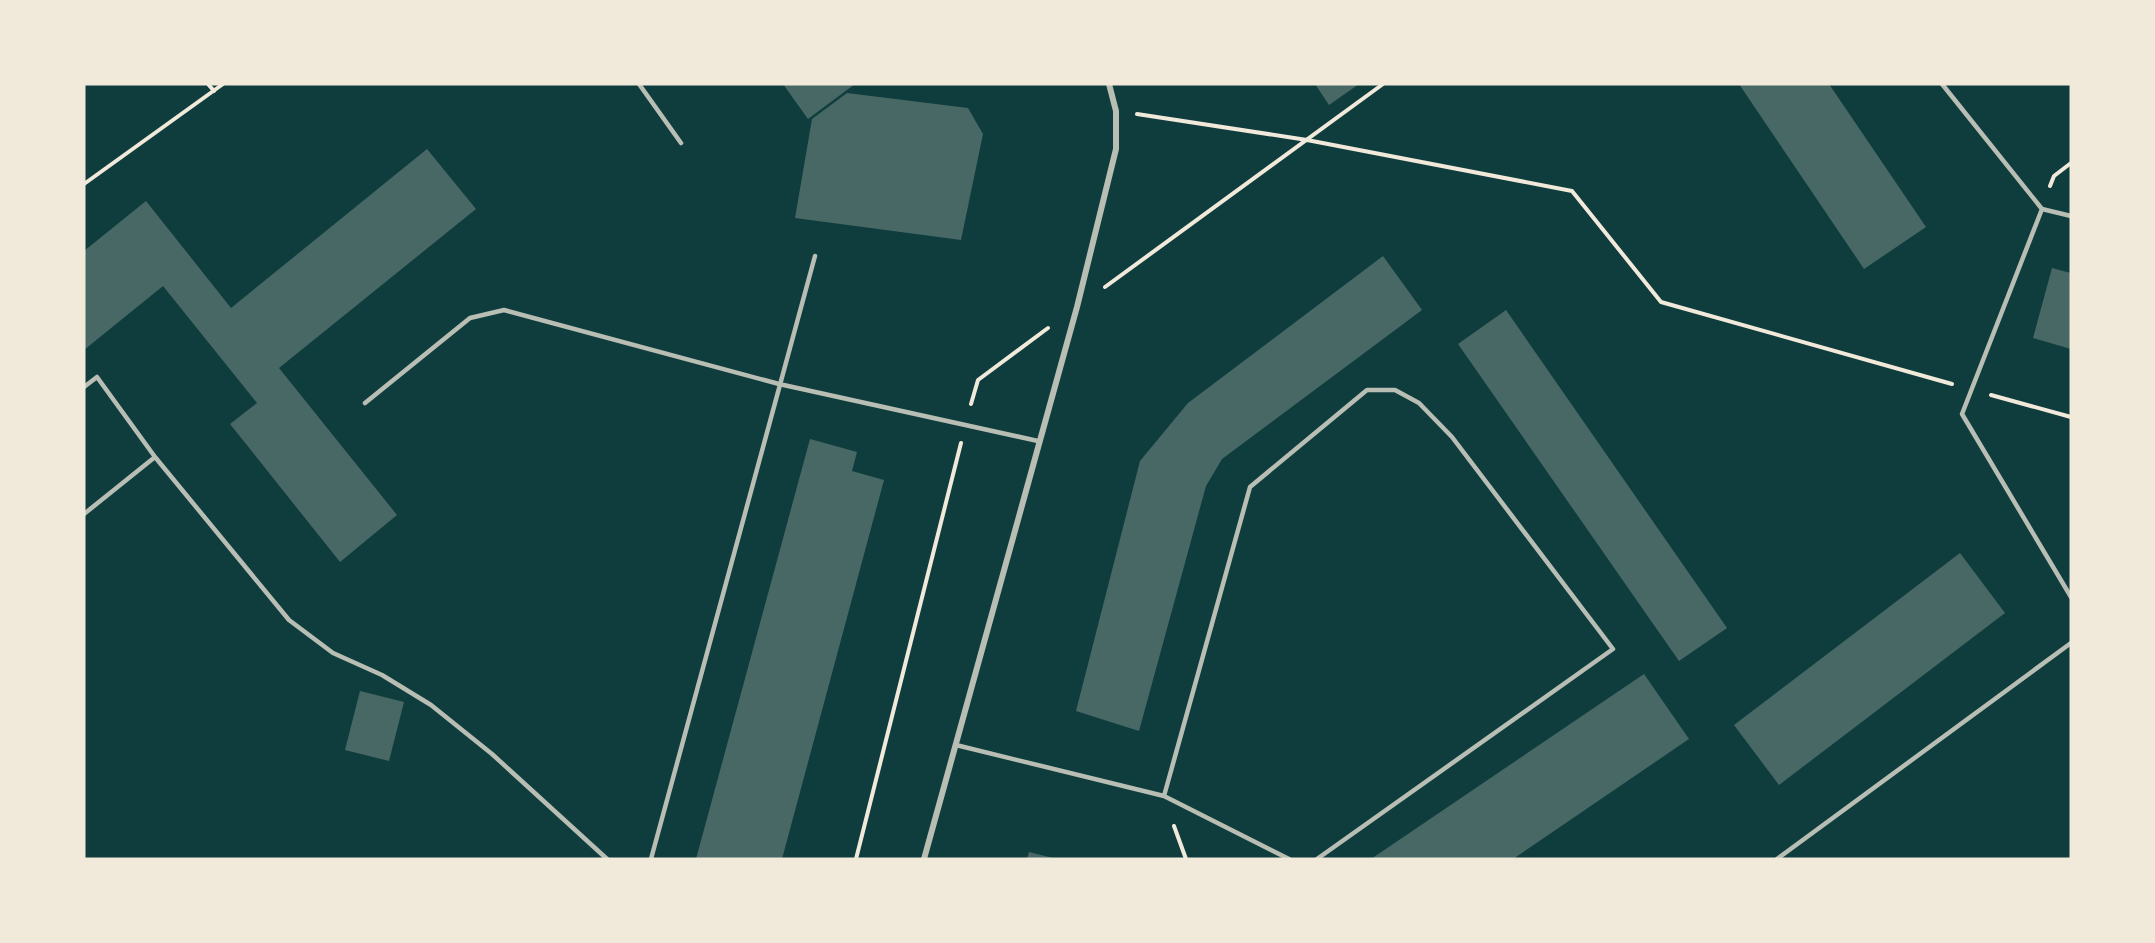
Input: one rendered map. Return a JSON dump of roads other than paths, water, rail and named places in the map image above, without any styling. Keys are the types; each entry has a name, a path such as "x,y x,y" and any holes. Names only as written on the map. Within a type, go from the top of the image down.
{"street":[{"path":"924,859 1038,441 1077,308 1116,149 1116,111 1109,84"}],"lane":[{"path":"639,84 681,143"},
{"path":"1942,84 2042,209 2071,216"},
{"path":"2042,209 1962,414 2071,597"},
{"path":"651,859 815,256"},
{"path":"365,403 470,318 504,310 780,384 1038,441"},
{"path":"84,387 97,377 155,457 289,620 333,653 382,675 431,705 492,754 607,859"},
{"path":"1164,796 1250,487 1367,390 1395,390 1419,403 1452,437 1613,650 1317,859"},
{"path":"84,514 155,457"},
{"path":"1777,859 2071,643"},
{"path":"956,746 1164,796 1288,859"}]}
